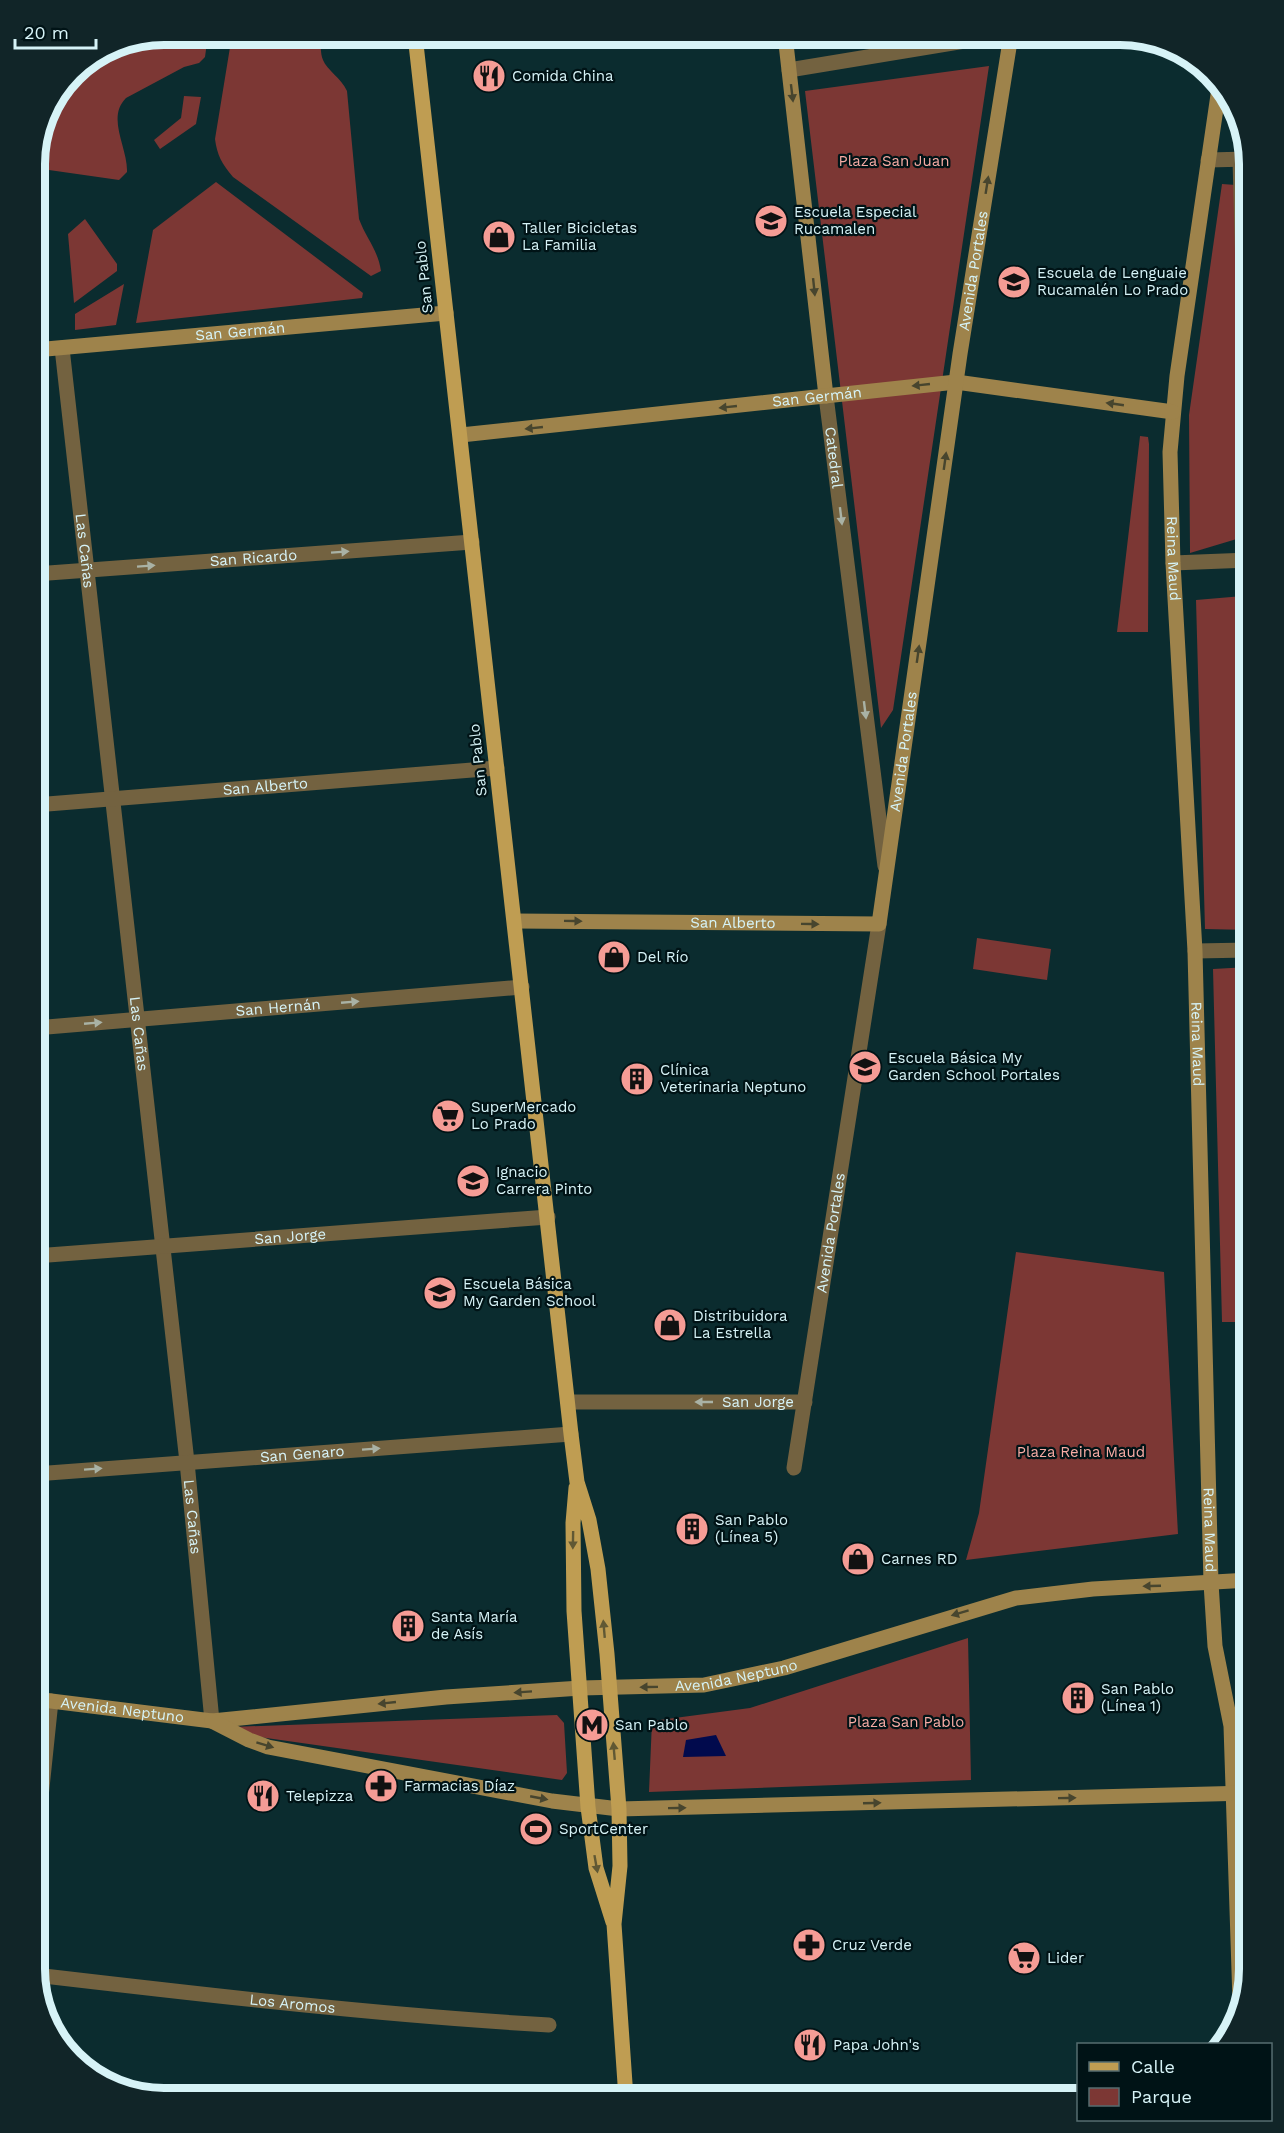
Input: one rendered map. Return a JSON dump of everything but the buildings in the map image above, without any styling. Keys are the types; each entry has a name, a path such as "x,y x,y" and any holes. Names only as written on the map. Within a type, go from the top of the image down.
{"main road":[{"name":"San Pablo","path":"416,45 577,1482 573,1572 588,1806 596,1868 614,1924"},
{"name":"San Pablo","path":"577,1482 589,1520 598,1569 619,1809 620,1866 614,1924 625,2088"}],"street":[{"name":"Catedral","path":"786,45 826,396 886,878"},
{"path":"789,70 940,45"},
{"name":"Avenida Portales","path":"794,1468 886,878 956,382 1009,45"},
{"name":"Reina Maud","path":"1218,96 1173,412 1170,477 1195,951 1211,1583 1215,1646 1231,1725 1239,1970"},
{"path":"1208,160 1239,159"},
{"name":"San Germán","path":"45,349 446,313"},
{"name":"Las Cañas","path":"62,348 187,1462 212,1721"},
{"name":"San Germán","path":"461,435 956,382 1173,412"},
{"name":"San Ricardo","path":"45,573 472,542"},
{"path":"1173,563 1239,560"},
{"name":"San Alberto","path":"45,804 497,768"},
{"name":"San Alberto","path":"515,921 879,924"},
{"path":"1195,951 1239,950"},
{"name":"San Hernán","path":"45,1027 522,987"},
{"name":"San Jorge","path":"45,1255 548,1217"},
{"name":"San Jorge","path":"568,1402 805,1402"},
{"name":"San Genaro","path":"45,1473 571,1434"},
{"name":"Avenida Neptuno","path":"45,1700 212,1721 446,1697 581,1688 704,1685 758,1675 1016,1598 1094,1589 1239,1581"},
{"path":"45,1755 51,1701"},
{"name":"Avenida Neptuno","path":"212,1721 268,1747 588,1806 619,1809 1239,1793"},
{"name":"Los Aromos","path":"45,1976 456,2020 549,2025"}],"green space":[{"path":"157,45 207,45 205,57 199,63 184,67 126,98 120,106 118,124 127,172 119,180 45,169 49,133 61,105 80,80 98,65 119,54"},
{"path":"230,45 321,45 323,60 347,91 359,219 381,271 371,276 233,177 219,155 215,139"},
{"name":"Plaza San Juan","path":"989,66 893,710 881,728 805,91"},
{"path":"184,96 201,97 196,124 160,149 154,140 181,118"},
{"path":"216,182 363,293 362,298 136,323 153,230"},
{"path":"1222,184 1236,185 1239,538 1190,553 1189,415"},
{"path":"85,219 117,264 117,271 74,303 68,234"},
{"path":"124,284 116,325 75,330 75,314"},
{"path":"1140,436 1148,437 1149,444 1148,632 1117,632"},
{"path":"1239,596 1239,930 1205,929 1196,600"},
{"path":"977,938 1051,949 1047,980 973,969"},
{"path":"1239,968 1239,1322 1222,1322 1213,969"},
{"name":"Plaza Reina Maud","path":"1016,1252 1164,1272 1178,1534 966,1560 979,1513"},
{"name":"Plaza San Pablo","path":"968,1638 971,1780 649,1792 652,1721 750,1708"},
{"path":"557,1715 564,1723 567,1773 562,1780 232,1733 232,1727"}],"shaded area":[{"path":"716,1735 726,1756 683,1757 686,1740"}],"place":[{"name":"Comida China","path":"489,76"},
{"name":"Escuela Especial Rucamalen","path":"771,221"},
{"name":"Taller Bicicletas La Familia","path":"499,237"},
{"name":"Escuela de Lenguaie Rucamalén Lo Prado","path":"1014,282"},
{"name":"Del Río","path":"614,957"},
{"name":"Escuela Básica My Garden School Portales","path":"865,1067"},
{"name":"Clínica Veterinaria Neptuno","path":"637,1079"},
{"name":"SuperMercado Lo Prado","path":"448,1116"},
{"name":"Ignacio Carrera Pinto","path":"473,1181"},
{"name":"Escuela Básica My Garden School","path":"440,1293"},
{"name":"Distribuidora La Estrella","path":"670,1325"},
{"name":"San Pablo (Línea 5)","path":"692,1529"},
{"name":"Carnes RD","path":"858,1559"},
{"name":"Santa María de Asís","path":"408,1626"},
{"name":"San Pablo (Línea 1)","path":"1078,1698"},
{"name":"San Pablo","path":"592,1725"},
{"name":"Farmacias Díaz","path":"381,1786"},
{"name":"Telepizza","path":"263,1796"},
{"name":"SportCenter","path":"536,1829"},
{"name":"Cruz Verde","path":"809,1945"},
{"name":"Lider","path":"1024,1958"},
{"name":"Papa John's","path":"810,2045"}]}
